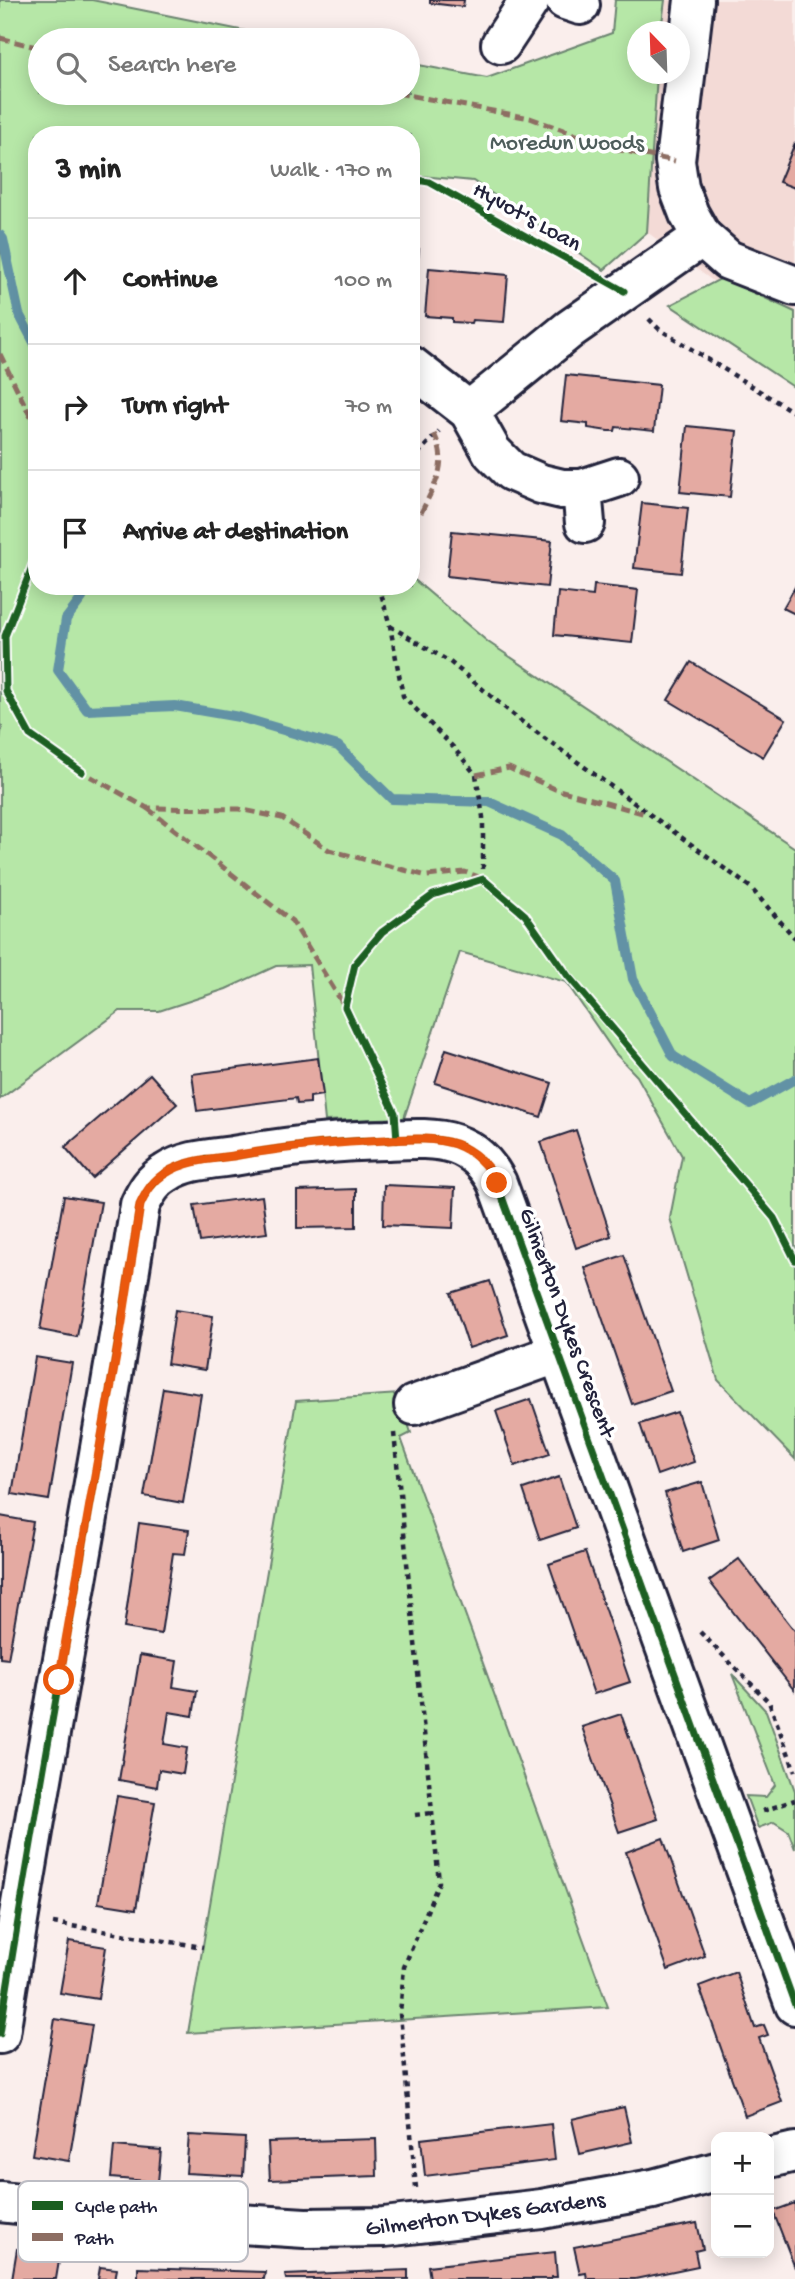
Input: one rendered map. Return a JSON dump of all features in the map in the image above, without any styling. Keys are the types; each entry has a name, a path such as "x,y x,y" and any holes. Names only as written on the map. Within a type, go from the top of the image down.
{"street":[{"path":"501,44 530,0"},
{"path":"694,0 675,162 679,188 702,237 728,260 795,286"},
{"path":"469,411 570,329 702,237"},
{"path":"420,373 469,411 492,452 511,471 541,484 562,489 583,506 619,477"},
{"name":"Gilmerton Dykes Crescent","path":"0,2034 140,1205 147,1189 165,1173 186,1164 295,1145 341,1141 418,1140 455,1144 474,1154 489,1167 795,2005"},
{"path":"414,1405 559,1353"},
{"path":"774,2157 795,2152"},
{"name":"Gilmerton Dykes Gardens","path":"248,2224 305,2228 420,2224 541,2209 653,2189 711,2173"},
{"name":"Gilmerton Dykes Gardens","path":"0,2202 18,2204"}],"path":[{"path":"624,291 659,329 795,413"},
{"path":"381,595 403,696 453,747 476,775 483,817 483,878 493,888"},
{"path":"390,626 450,662 521,721 750,887 795,938"},
{"path":"470,883 483,878"},
{"path":"414,1405 394,1431 439,1882 404,1967 400,2014 420,2224"},
{"path":"697,1629 769,1702 795,1771"},
{"path":"415,1815 431,1813"},
{"path":"18,1917 203,1947"}],"shaded area":[{"path":"665,0 795,0 795,342 647,232 656,84 690,84 690,21 662,21"}],"green space":[{"name":"Moredun Woods","path":"0,0 92,0 231,28 28,28 28,105 420,105 420,65 487,78 612,33 615,0 665,0 662,21 627,21 627,84 656,84 647,232 604,270 473,181 420,176 420,126 28,126 28,595 420,595 420,585 488,642 795,848 795,1459 718,1380 670,1218 682,1156 637,1076 615,1053 566,982 460,952 404,1118 325,1121 309,965 276,966 226,989 159,1011 120,1011 0,1099"},
{"path":"722,278 795,312 795,388 670,305"},
{"path":"399,1394 411,1433 401,1438 608,2007 188,2033 296,1401"},
{"path":"732,1674 766,1711 795,1791 795,1849 788,1831 774,1822 758,1828 746,1796 766,1797 775,1785"}],"building":[{"path":"430,0 464,0 463,7 430,3"},
{"path":"795,143 795,188 779,182"},
{"path":"429,268 508,275 504,322 452,322 452,318 425,316"},
{"path":"566,375 659,385 654,431 616,427 615,431 608,431 588,428 588,424 561,421"},
{"path":"687,426 737,431 730,497 680,492"},
{"path":"642,503 688,508 681,573 634,568"},
{"path":"452,531 552,541 547,587 447,576"},
{"path":"594,585 638,590 632,643 554,635 558,592 593,596"},
{"path":"795,587 795,614 783,608"},
{"path":"691,662 786,719 763,757 668,700"},
{"path":"446,1049 552,1083 541,1117 435,1083"},
{"path":"318,1058 323,1095 310,1097 310,1103 297,1104 296,1098 197,1111 192,1074"},
{"path":"150,1074 177,1104 92,1178 65,1147"},
{"path":"576,1130 611,1236 576,1248 541,1142"},
{"path":"384,1185 455,1188 453,1228 383,1225"},
{"path":"356,1189 356,1227 297,1228 297,1191"},
{"path":"64,1196 101,1202 77,1337 40,1330"},
{"path":"262,1196 267,1233 200,1242 194,1205"},
{"path":"624,1255 671,1391 632,1404 585,1268"},
{"path":"490,1281 508,1335 469,1348 451,1293"},
{"path":"175,1310 213,1316 205,1370 167,1364"},
{"path":"35,1357 72,1363 49,1500 12,1494"},
{"path":"163,1388 201,1394 183,1503 144,1496"},
{"path":"531,1399 550,1454 515,1466 496,1411"},
{"path":"677,1412 694,1462 657,1475 640,1424"},
{"path":"559,1477 576,1528 540,1540 523,1489"},
{"path":"702,1482 719,1540 683,1552 665,1493"},
{"path":"0,1516 33,1522 8,1659 0,1658"},
{"path":"139,1523 189,1530 185,1554 173,1553 161,1634 124,1628"},
{"path":"585,1552 630,1682 594,1694 549,1564"},
{"path":"739,1559 795,1631 794,1690 709,1581"},
{"path":"140,1655 177,1661 173,1687 197,1691 193,1716 169,1712 164,1744 187,1748 183,1774 159,1770 157,1787 119,1780"},
{"path":"621,1714 658,1819 619,1832 582,1727"},
{"path":"117,1796 155,1802 136,1909 98,1903"},
{"path":"663,1838 705,1956 668,1970 626,1852"},
{"path":"69,1941 106,1947 98,1999 60,1993"},
{"path":"736,1972 755,2028 764,2025 768,2035 759,2038 782,2102 745,2116 699,1986"},
{"path":"55,2019 92,2025 69,2161 32,2155"},
{"path":"624,2107 632,2142 580,2154 572,2119"},
{"path":"551,2124 555,2160 425,2176 421,2139"},
{"path":"189,2135 245,2138 243,2176 186,2173"},
{"path":"376,2139 377,2176 270,2180 268,2142"},
{"path":"114,2146 161,2150 158,2181 111,2178"},
{"path":"795,2203 795,2268 774,2214 774,2211"},
{"path":"697,2223 703,2249 695,2251 698,2266 635,2279 587,2279 586,2273 580,2274 574,2247"},
{"path":"17,2249 18,2262 59,2262 56,2279 12,2279"},
{"path":"555,2252 557,2277 551,2279 430,2279 428,2266"},
{"path":"100,2267 117,2269 115,2279 98,2279"},
{"path":"138,2268 265,2272 264,2279 138,2279"},
{"path":"408,2270 408,2279 286,2279 285,2275"}],"waterway":[{"path":"0,235 19,314 28,331"},
{"path":"83,595 66,619 58,670 87,710 175,706 239,717 338,746 392,799 489,802 562,835 615,881 633,979 673,1056 750,1104 795,1079"}],"marked path":[{"path":"0,38 28,45"},
{"path":"420,97 530,118 615,149 675,161"},
{"path":"0,354 28,412"},
{"path":"421,513 435,484 440,465 441,455 434,434"},
{"path":"476,775 509,768 555,789 646,814"},
{"path":"77,769 147,808 239,809 282,818 329,850 427,876 465,872 482,878"},
{"path":"147,808 292,921 345,1007"}],"cycle path":[{"name":"Hyvot's Loan","path":"420,180 429,182 624,291"},
{"path":"28,577 5,636 6,691 30,735 82,772"},
{"path":"397,1140 395,1113 345,1007 355,964 382,932 433,895 483,879 525,915 568,976 774,1218 795,1260"},
{"path":"0,2034 140,1205 157,1179 189,1163 309,1145 403,1139 438,1140 462,1147 480,1159 497,1183 795,2005"}],"route":[{"path":"59,1680 140,1205 147,1189 165,1173 186,1164 295,1145 397,1140 428,1140 455,1144 474,1154 489,1167 497,1183"}]}
